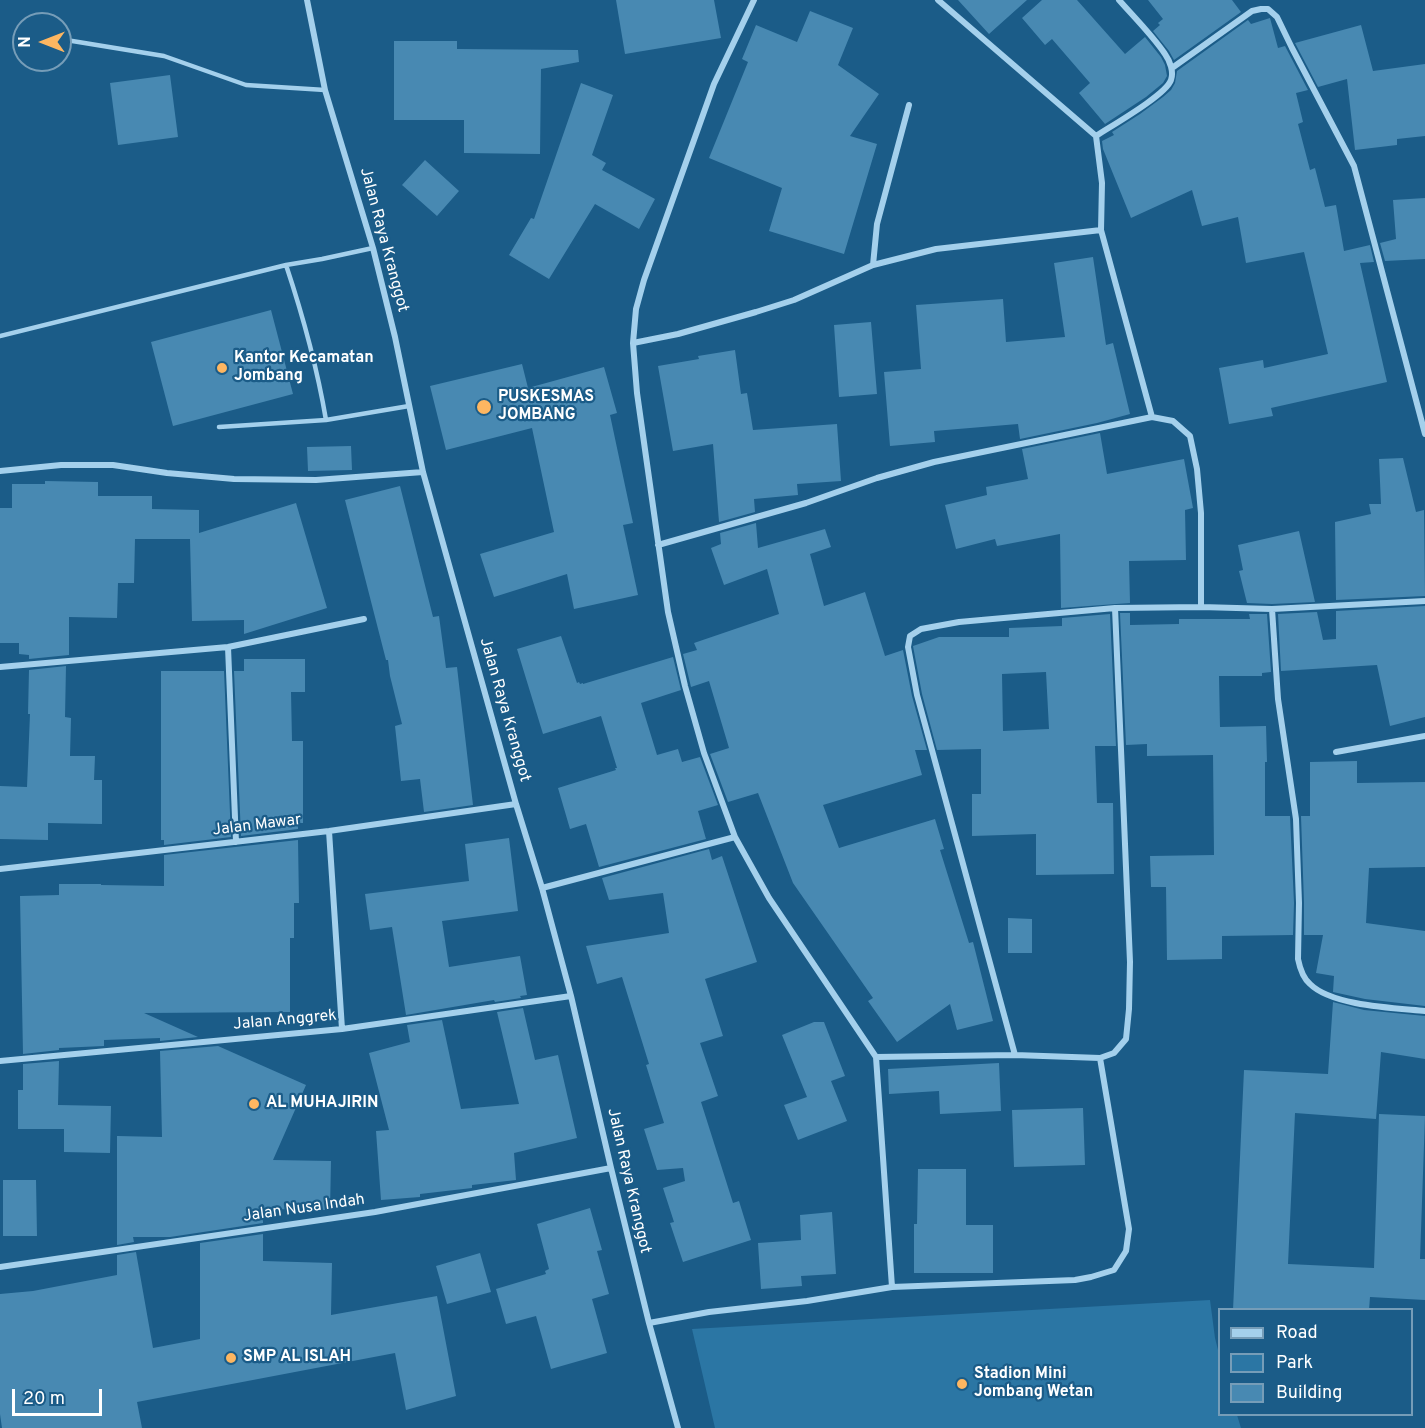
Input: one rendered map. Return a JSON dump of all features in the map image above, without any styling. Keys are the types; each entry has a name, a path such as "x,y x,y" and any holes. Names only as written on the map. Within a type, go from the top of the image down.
{"street":[{"name":"Jalan Raya Kranggot","path":"307,0 325,90 373,248 395,337 423,472 572,996 649,1323 678,1428"},
{"path":"754,0 714,84 644,280 636,309 633,343 637,393 668,612 685,686 704,753 735,837 769,898 876,1057 892,1287"},
{"path":"938,0 1096,136 1102,183 1101,230 1152,417"},
{"path":"1096,136 1143,106 1166,88 1172,80 1172,68 1166,55 1119,0"},
{"path":"1172,68 1252,11 1268,9 1277,17 1354,166 1425,434"},
{"path":"873,265 877,224 909,105"},
{"path":"633,343 678,334 775,306 831,285 873,265 936,249 1101,230"},
{"path":"658,545 806,503 877,478 934,462 1152,417 1173,421 1190,436 1197,469 1201,513 1201,607"},
{"path":"0,471 61,465 113,465 234,479 316,480 423,472"},
{"path":"1015,1055 917,695 908,647 910,636 921,629 959,622 1116,608 1272,609 1425,601"},
{"path":"876,1057 1015,1055 1100,1058 1114,1053 1126,1039 1130,962 1116,608"},
{"path":"1272,609 1278,699 1296,819 1299,967 1304,978 1319,992 1351,1002 1425,1011"},
{"path":"0,667 228,647 364,619"},
{"path":"228,647 236,842"},
{"path":"1336,752 1425,736"},
{"name":"Jalan Mawar","path":"0,869 329,831 516,804"},
{"path":"329,831 342,1029"},
{"path":"542,888 735,837"},
{"name":"Jalan Anggrek","path":"0,1061 342,1029 572,996"},
{"path":"649,1323 709,1312 807,1301 892,1287 1075,1280 1113,1270 1126,1251 1129,1229 1100,1058"},
{"name":"Jalan Nusa Indah","path":"0,1267 375,1212 611,1168"}],"lane":[{"path":"72,41 164,56 246,85 325,90"},
{"path":"0,336 286,264 373,248"},
{"path":"286,264 318,377 326,420"},
{"path":"219,427 326,420 409,406"}],"green space":[{"name":"Stadion Mini Jombang Wetan","path":"1210,1300 1218,1350 1218,1416 1237,1416 1241,1428 715,1428 692,1329"}],"building":[{"path":"616,0 714,0 721,38 625,54"},
{"path":"958,0 1027,0 989,34"},
{"path":"1042,0 1077,0 1125,54 1145,37 1165,65 1167,76 1163,83 1105,124 1079,93 1090,83 1052,39 1045,45 1022,18"},
{"path":"1148,0 1232,0 1241,12 1174,60 1153,31 1163,19"},
{"path":"810,11 853,28 838,65 879,94 850,136 877,144 844,254 769,231 782,188 709,158 748,62 742,59 756,25 797,42"},
{"path":"1270,18 1278,48 1285,46 1308,90 1296,93 1303,122 1298,124 1310,170 1315,168 1325,207 1336,205 1344,251 1370,245 1374,262 1360,263 1387,382 1271,408 1273,416 1229,424 1219,368 1263,360 1264,368 1328,354 1304,252 1246,263 1238,217 1202,226 1192,190 1131,218 1103,149 1102,141 1114,135 1112,132 1171,90 1177,71 1248,20 1251,24"},
{"path":"1361,25 1373,71 1425,64 1425,136 1397,139 1397,145 1355,150 1347,79 1318,87 1295,43"},
{"path":"394,41 457,41 457,49 578,50 579,62 541,69 540,154 464,153 464,120 394,120"},
{"path":"170,75 178,137 118,145 110,83"},
{"path":"581,83 613,95 592,155 606,163 602,170 655,199 639,229 595,204 549,279 509,255 531,218 534,219"},
{"path":"425,160 459,191 437,216 402,185"},
{"path":"1425,198 1425,259 1385,261 1380,243 1396,239 1393,200"},
{"path":"1093,257 1106,345 1113,343 1130,414 1020,439 1018,424 934,431 935,442 890,446 884,372 921,369 916,305 1003,299 1006,342 1065,337 1054,263"},
{"name":"Kantor Kecamatan Jombang","path":"271,310 293,394 173,426 151,342"},
{"path":"871,322 877,394 839,397 834,325"},
{"path":"735,350 741,394 747,393 753,430 837,424 841,481 797,484 798,495 754,499 755,512 719,522 713,444 673,451 658,366"},
{"path":"522,364 528,388 604,367 617,413 610,415 633,523 623,525 638,595 574,609 567,574 494,597 480,554 554,532 532,428 446,450 430,386"},
{"path":"1100,433 1107,474 1184,459 1193,508 1185,510 1186,560 1129,561 1130,603 1061,608 1060,534 997,546 995,539 956,549 945,505 987,495 986,487 1028,479 1022,449"},
{"path":"351,446 352,470 308,471 307,447"},
{"path":"1403,458 1416,512 1424,510 1425,596 1336,600 1335,522 1371,514 1369,504 1381,504 1379,459"},
{"path":"45,481 98,482 98,496 152,496 152,509 199,510 199,533 296,503 327,608 244,634 244,620 192,621 190,539 135,539 134,583 118,583 117,618 69,617 69,655 29,659 29,655 19,654 19,643 0,643 0,508 12,508 12,484 45,484"},
{"path":"400,486 433,617 439,616 446,668 457,667 473,805 424,812 420,779 401,781 395,726 402,724 388,660 386,660 345,500"},
{"path":"756,523 758,548 825,529 831,547 810,554 824,606 865,592 885,656 903,650 912,696 927,750 915,750 922,775 823,805 839,848 935,819 944,849 940,850 969,943 973,942 993,1021 957,1030 950,1004 897,1042 868,1001 873,998 793,883 758,793 728,802 710,754 729,748 709,681 691,687 683,654 697,650 694,643 779,614 767,569 724,585 711,548 721,544 720,533"},
{"path":"1299,531 1315,602 1247,603 1239,571 1243,570 1238,545"},
{"path":"1425,606 1425,717 1390,726 1377,665 1281,671 1278,614 1317,612 1323,640 1336,639 1336,611"},
{"path":"1120,613 1130,613 1130,625 1179,624 1179,619 1250,619 1249,614 1267,614 1271,672 1262,673 1262,676 1219,676 1220,727 1266,726 1265,816 1290,816 1294,903 1293,935 1222,936 1222,959 1167,960 1166,887 1151,887 1150,856 1214,855 1213,755 1147,756 1147,744 1126,745"},
{"path":"1110,614 1116,746 1095,746 1097,803 1113,803 1114,874 1036,875 1036,834 972,836 972,794 981,794 981,749 937,750 922,694 913,646 939,637 1009,637 1009,628 1062,626 1062,618","holes":["1046,672 1049,729 1003,731 1002,674"]},
{"path":"561,636 577,683 580,684 673,657 681,690 641,703 657,755 678,749 682,762 700,757 718,805 698,811 706,839 599,867 586,824 570,829 558,788 617,768 601,716 543,734 517,649"},
{"path":"244,659 305,659 305,692 291,692 292,741 303,741 303,823 298,823 298,829 241,836 234,671 244,671"},
{"path":"66,666 65,717 71,718 70,756 95,756 94,780 102,780 102,824 48,823 48,840 0,839 0,786 27,787 29,670"},
{"path":"161,671 224,671 231,837 164,845 164,840 161,840"},
{"path":"1357,761 1357,783 1425,782 1425,867 1369,868 1366,923 1425,931 1425,1006 1365,999 1333,992 1334,976 1316,973 1323,935 1304,935 1301,816 1310,816 1310,762"},
{"path":"509,838 518,911 442,921 449,967 520,956 527,995 520,996 521,998 495,1002 494,1000 406,1015 392,927 370,930 365,894 469,881 465,844"},
{"path":"298,840 299,903 294,903 294,938 290,938 290,1012 144,1013 198,1037 160,1041 160,1038 104,1040 104,1046 59,1048 59,1050 23,1054 20,896 59,895 59,884 164,886 164,855"},
{"path":"709,849 712,860 722,856 757,962 705,979 723,1036 700,1043 718,1096 701,1102 733,1203 739,1201 751,1240 683,1262 670,1223 674,1222 663,1188 685,1181 683,1168 657,1170 644,1129 664,1123 646,1065 649,1064 622,977 597,984 586,946 669,933 663,893 609,900 602,878"},
{"path":"1008,918 1032,919 1032,953 1008,953"},
{"path":"1333,1002 1364,1010 1425,1016 1425,1059 1381,1052 1376,1119 1295,1113 1288,1264 1374,1268 1379,1114 1425,1116 1420,1259 1425,1259 1425,1300 1370,1297 1369,1308 1233,1308 1244,1070 1328,1074"},
{"path":"523,1008 535,1060 558,1055 577,1138 514,1153 516,1180 420,1194 420,1197 381,1200 376,1131 389,1130 369,1053 410,1042 407,1025 442,1020 461,1109 519,1104 497,1012"},
{"path":"814,1022 824,1022 845,1076 831,1081 847,1121 798,1140 784,1105 807,1097 782,1035"},
{"path":"218,1046 306,1085 273,1160 331,1161 330,1210 263,1209 263,1223 170,1237 133,1237 134,1242 117,1245 117,1136 162,1137 160,1051"},
{"path":"59,1061 58,1105 111,1106 110,1153 64,1152 64,1129 18,1129 18,1090 23,1090 23,1064"},
{"path":"999,1063 1001,1111 940,1114 939,1091 889,1094 888,1069"},
{"path":"1083,1108 1085,1165 1014,1167 1012,1110"},
{"path":"918,1169 966,1169 966,1225 993,1225 993,1273 914,1273 914,1224 917,1224"},
{"path":"3,1180 36,1180 37,1236 3,1236"},
{"path":"590,1208 602,1250 597,1251 609,1294 592,1299 607,1353 551,1369 536,1316 506,1324 496,1289 546,1274 545,1271 549,1269 537,1224"},
{"path":"832,1212 836,1274 801,1276 802,1286 761,1289 758,1243 801,1240 800,1215"},
{"path":"263,1234 263,1261 332,1263 331,1315 437,1296 456,1396 406,1410 395,1353 137,1402 142,1428 2,1428 0,1294 33,1291 117,1275 117,1255 136,1252 153,1348 200,1339 200,1243"},
{"path":"480,1253 491,1292 447,1304 436,1266"}],"place":[{"name":"Kantor Kecamatan Jombang","path":"222,368"},
{"name":"PUSKESMAS JOMBANG","path":"484,407"},
{"name":"AL MUHAJIRIN","path":"254,1104"},
{"name":"SMP AL ISLAH","path":"231,1358"},
{"name":"Stadion Mini Jombang Wetan","path":"962,1384"}]}
